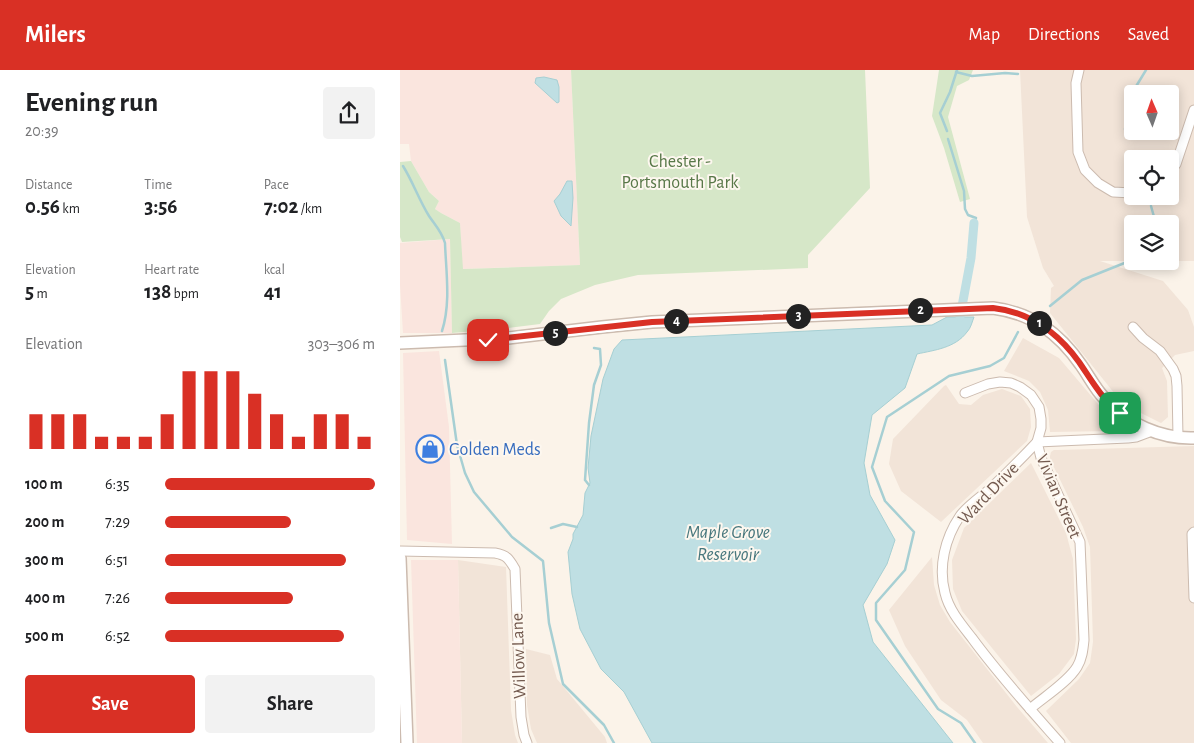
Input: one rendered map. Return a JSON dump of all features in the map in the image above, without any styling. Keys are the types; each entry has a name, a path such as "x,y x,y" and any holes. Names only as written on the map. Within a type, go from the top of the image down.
{"street":[{"path":"1079,70 1076,83 1078,152 1085,170 1098,184 1113,192 1124,193"},
{"path":"1179,155 1194,110"},
{"path":"400,343 508,338 652,322 941,309 1002,309 1016,312 1044,326 1068,347 1099,392 1112,406 1132,422 1152,431 1178,437 1194,438"},
{"path":"1133,327 1160,352 1176,376 1178,437"},
{"name":"Vivian Street","path":"966,393 988,384 1000,382 1011,383 1031,395 1039,407 1041,419 1041,428 1037,442 1041,458 1080,542 1084,640 1082,654 1077,667 1069,678 1030,709"},
{"path":"1037,442 1128,438 1152,431"},
{"name":"Ward Drive","path":"1037,442 1008,472 961,515 952,530 945,548 942,568 944,592 952,611 983,652 1060,743"},
{"path":"1194,532 1192,534 1194,598"},
{"name":"Willow Lane","path":"400,551 495,553 505,555 511,562 515,569 521,717 527,743"},
{"path":"400,558 402,674 407,743"}],"shaded area":[{"path":"400,70 571,70 580,265 462,269 460,223 435,209 439,201 429,192 411,161 409,144 400,144"},
{"path":"1020,70 1194,70 1194,261 1179,261 1179,215 1124,215 1124,261 1100,261 1163,281 1188,310 1194,327 1194,351 1175,355 1162,368 1167,381 1168,417 1161,423 1123,404 1050,313 1051,288 1054,286 1043,268 1027,217"},
{"path":"450,239 452,333 403,333 400,243"},
{"path":"1023,338 1059,358 1110,418 1111,431 1050,432 1048,410 1040,392 1029,381 1004,371"},
{"path":"439,351 449,427 452,544 407,540 403,353"},
{"path":"946,385 959,404 971,405 983,395 1002,389 1021,396 1030,409 1031,427 1027,441 941,522 901,491 889,464 893,439"},
{"path":"1194,446 1194,743 1071,743 1046,711 1079,679 1090,663 1093,642 1090,547 1083,527 1050,459 1051,452 1054,450"},
{"path":"1031,463 1066,533 1073,559 1076,639 1074,654 1059,674 1031,696 962,611 953,589 952,560 964,528"},
{"path":"932,557 934,585 940,605 950,622 1048,743 983,743 967,720 941,700 905,646 889,610"},
{"path":"411,560 458,560 462,743 417,743"},
{"path":"458,560 506,567 511,710 518,743 462,743"},
{"path":"526,649 550,655 557,679 605,737 607,743 537,743 531,729 527,705"}],"green space":[{"name":"Chester - Portsmouth Park","path":"571,70 865,70 870,188 808,255 808,268 638,275 595,285 561,299 540,324 452,333 450,239 402,242 400,237 400,162 411,161 429,192 439,201 435,209 460,223 463,269 580,265"},
{"path":"939,70 973,70 969,80 957,86 948,117 970,199 960,202 944,148 932,116"}],"water":[{"path":"544,77 557,80 559,102 557,103 535,83 536,78"},
{"path":"567,181 572,181 571,226 561,216 554,201"},
{"name":"Maple Grove Reservoir","path":"947,317 974,317 968,330 957,342 938,350 917,354 905,388 872,415 864,463 870,495 895,540 887,564 863,605 873,642 953,743 652,743 624,692 601,669 580,629 572,594 568,552 573,534 583,515 585,493 590,483 588,468 591,436 603,379 614,349 622,340 932,325"}],"waterway":[{"path":"947,131 940,113 950,92 957,70"},
{"path":"1137,85 1146,70"},
{"path":"956,72 972,76 1005,73 1018,74"},
{"path":"948,139 964,191 965,209 968,215 976,218 974,223"},
{"path":"403,166 425,210 445,243 447,298 442,331"},
{"path":"1151,206 1154,215"},
{"path":"960,317 971,258 974,223"},
{"path":"1050,306 1082,280 1124,263"},
{"path":"975,743 961,723 938,709 876,620 876,603 905,570 914,532 885,501 872,467 887,417 949,376 990,366 1004,358 1018,332"},
{"path":"589,485 585,480 589,423 594,385 601,365 600,349 594,348"},
{"path":"445,360 457,445 465,473 474,492 512,537 543,561 549,623 563,684 604,725 614,743"},
{"path":"551,528 563,524 577,527"}],"place":[{"name":"Golden Meds","path":"430,449"}],"route":[{"path":"488,340 652,322 993,308 1023,315 1052,332 1068,347 1104,399 1120,413"}]}
